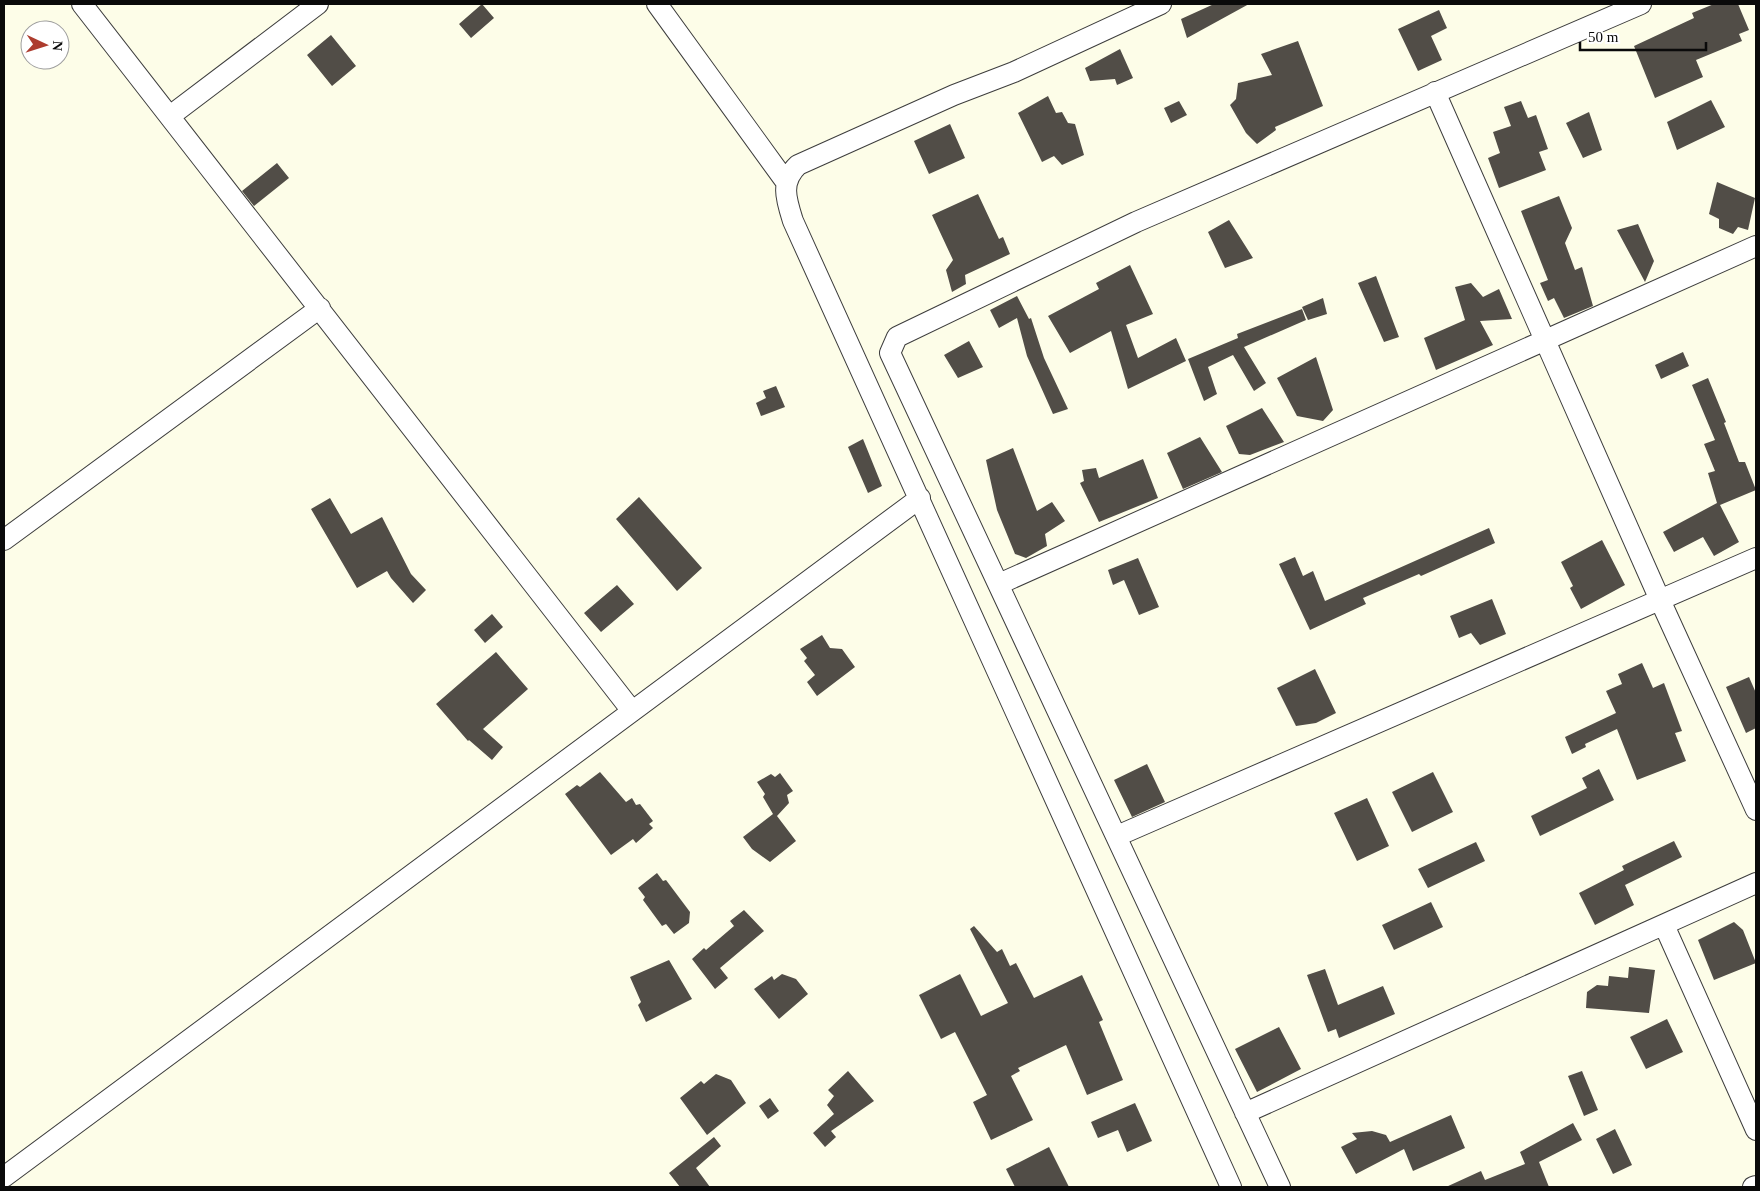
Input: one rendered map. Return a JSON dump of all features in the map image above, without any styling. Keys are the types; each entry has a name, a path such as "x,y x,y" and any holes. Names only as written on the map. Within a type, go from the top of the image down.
{"street":[{"path":"82,4 320,308 469,504 632,711"},
{"path":"170,116 318,4"},
{"path":"657,4 786,182"},
{"path":"1162,4 1014,72 954,95 813,158 790,173 786,182 785,197 793,221 1231,1187"},
{"path":"1280,1187 890,353 897,337 1136,222 1641,4"},
{"path":"1435,92 1660,600 1756,810"},
{"path":"999,584 1756,246"},
{"path":"4,540 320,308"},
{"path":"4,1177 920,498"},
{"path":"1117,836 1756,558"},
{"path":"1245,1113 1756,883"},
{"path":"1664,925 1756,1130"}],"building":[{"path":"482,4 494,18 471,38 459,24"},
{"path":"1214,4 1249,4 1187,38 1181,19"},
{"path":"1714,4 1738,4 1749,30 1739,34 1742,41 1696,60 1703,77 1655,98 1634,46 1694,18 1692,13"},
{"path":"1439,10 1447,28 1431,36 1442,60 1418,71 1398,29"},
{"path":"331,35 356,66 332,86 307,55"},
{"path":"1298,41 1323,106 1275,127 1276,130 1257,144 1246,133 1230,105 1236,99 1238,83 1272,75 1261,54"},
{"path":"1120,49 1133,78 1117,85 1115,79 1090,81 1085,68"},
{"path":"1048,96 1056,113 1062,112 1068,123 1075,124 1084,155 1062,165 1054,156 1042,162 1018,113"},
{"path":"1711,100 1725,127 1677,150 1667,122"},
{"path":"1179,101 1187,115 1171,123 1164,108"},
{"path":"1521,101 1528,118 1536,115 1548,149 1539,152 1546,170 1499,188 1488,158 1500,153 1493,132 1511,126 1504,107"},
{"path":"1589,112 1602,150 1583,158 1566,123"},
{"path":"950,124 965,158 929,174 914,141"},
{"path":"277,163 289,178 254,206 242,191"},
{"path":"1717,182 1755,198 1748,230 1738,227 1733,234 1719,228 1719,219 1709,214"},
{"path":"978,194 999,239 1003,237 1010,254 965,275 966,284 952,292 946,270 953,260 932,215"},
{"path":"1559,196 1572,228 1565,243 1575,270 1582,267 1593,306 1564,318 1554,298 1548,301 1540,283 1548,280 1521,211"},
{"path":"1229,220 1253,258 1225,268 1208,232"},
{"path":"1638,224 1654,261 1645,282 1617,230"},
{"path":"1130,265 1153,314 1126,325 1138,358 1176,338 1186,361 1128,389 1111,331 1070,353 1048,316 1099,289 1096,283"},
{"path":"1376,276 1399,337 1384,342 1358,283"},
{"path":"1471,283 1483,297 1499,289 1512,319 1480,321 1493,345 1436,370 1424,338 1465,320 1455,287"},
{"path":"1017,296 1029,319 1031,318 1044,358 1068,409 1053,414 1027,356 1017,318 999,328 990,310"},
{"path":"1323,298 1327,314 1308,320 1302,307"},
{"path":"1302,309 1306,320 1244,347 1266,383 1254,391 1233,355 1208,367 1217,394 1204,401 1188,359 1238,338 1237,334"},
{"path":"969,341 983,367 958,378 944,355"},
{"path":"1683,352 1689,366 1661,379 1655,365"},
{"path":"1316,357 1333,410 1323,421 1297,416 1277,378"},
{"path":"1708,378 1726,422 1724,423 1739,462 1745,462 1756,490 1720,505 1739,542 1714,556 1703,537 1674,552 1663,532 1717,503 1708,473 1715,471 1704,444 1715,440 1692,385"},
{"path":"776,386 785,407 761,416 756,403 766,398 763,391"},
{"path":"1262,408 1284,442 1250,455 1239,454 1226,426"},
{"path":"1200,437 1222,472 1183,489 1167,453"},
{"path":"863,439 882,486 868,493 848,447"},
{"path":"1013,448 1037,511 1052,502 1065,521 1045,534 1047,546 1026,558 1015,554 997,510 986,460"},
{"path":"1143,459 1158,498 1099,522 1080,483 1084,481 1082,470 1096,468 1099,478"},
{"path":"639,497 702,568 677,591 616,519"},
{"path":"330,498 351,534 382,517 411,574 426,590 413,603 387,571 357,588 311,509"},
{"path":"1489,528 1495,543 1421,576 1419,574 1363,598 1366,604 1310,630 1279,564 1295,557 1303,576 1313,571 1325,601"},
{"path":"1602,540 1625,585 1581,609 1570,588 1573,586 1561,562"},
{"path":"1138,558 1159,607 1139,615 1124,580 1113,585 1108,570"},
{"path":"617,585 634,604 601,632 584,613"},
{"path":"1492,599 1506,634 1480,645 1471,633 1459,638 1450,616"},
{"path":"492,614 503,627 485,643 474,630"},
{"path":"822,635 830,648 842,649 855,667 817,696 807,682 815,675 804,661 807,658 800,649"},
{"path":"496,652 528,689 483,729 503,747 492,760 468,741 436,704"},
{"path":"1642,663 1653,688 1664,683 1682,731 1675,733 1686,761 1637,780 1617,729 1585,744 1586,747 1572,754 1565,737 1616,713 1606,691 1622,684 1618,674"},
{"path":"1315,669 1336,713 1316,723 1296,726 1277,688"},
{"path":"1749,677 1756,693 1756,728 1746,733 1726,687"},
{"path":"1147,764 1165,802 1132,817 1114,780"},
{"path":"1599,769 1614,800 1540,836 1531,816 1587,788 1582,778"},
{"path":"600,772 626,802 632,798 636,805 640,804 653,821 649,824 653,828 636,843 633,839 611,855 565,794 577,785 580,787"},
{"path":"1433,772 1453,812 1412,832 1392,792"},
{"path":"780,773 793,791 787,795 789,803 777,816 796,841 770,862 752,849 743,837 773,814 763,797 765,794 757,782 771,774 775,777"},
{"path":"1367,798 1389,846 1357,861 1334,813"},
{"path":"1674,841 1682,857 1625,885 1634,905 1595,925 1579,893 1624,870 1622,866"},
{"path":"1476,842 1485,861 1428,888 1418,869"},
{"path":"657,873 663,881 666,880 690,912 689,923 674,934 666,924 662,926 643,900 645,897 638,888"},
{"path":"1431,902 1443,927 1394,950 1382,925"},
{"path":"744,910 764,931 720,968 728,978 715,989 692,959 704,948 706,950 734,926 730,921"},
{"path":"1734,922 1743,930 1756,963 1714,980 1698,940"},
{"path":"974,926 997,952 1002,949 1010,966 1016,963 1034,998 1082,975 1103,1020 1099,1022 1123,1080 1087,1095 1066,1045 1018,1068 1020,1071 1011,1076 1033,1120 991,1140 973,1102 987,1095 955,1032 941,1039 919,995 960,974 981,1016 1008,1003 970,929"},
{"path":"669,960 692,999 646,1022 638,1005 641,1002 630,977"},
{"path":"1629,967 1655,970 1649,1013 1586,1008 1587,992 1597,985 1608,986 1609,976 1628,978"},
{"path":"1325,969 1338,1005 1383,986 1395,1014 1339,1038 1336,1029 1328,1032 1307,975"},
{"path":"782,974 796,979 808,994 779,1019 754,989 772,976 774,980"},
{"path":"1667,1019 1683,1052 1646,1069 1630,1037"},
{"path":"1279,1027 1301,1069 1257,1092 1235,1049"},
{"path":"848,1071 874,1101 831,1131 836,1137 825,1147 813,1133 834,1114 827,1105 834,1096 828,1090"},
{"path":"1582,1071 1598,1110 1584,1116 1568,1076"},
{"path":"716,1074 731,1080 746,1103 707,1135 680,1098 701,1081 704,1084"},
{"path":"770,1098 779,1111 768,1119 759,1106"},
{"path":"1135,1103 1152,1141 1127,1152 1118,1130 1098,1138 1091,1122"},
{"path":"1451,1115 1465,1148 1413,1171 1404,1149 1356,1174 1341,1147 1357,1139 1352,1133 1372,1131 1386,1135 1390,1142"},
{"path":"1573,1123 1582,1140 1539,1162 1549,1187 1446,1187 1481,1171 1485,1180 1525,1164 1520,1152"},
{"path":"1615,1129 1632,1165 1613,1174 1596,1139"},
{"path":"714,1137 721,1146 696,1168 710,1187 680,1187 669,1173"},
{"path":"1049,1147 1069,1187 1015,1187 1006,1169"}]}
